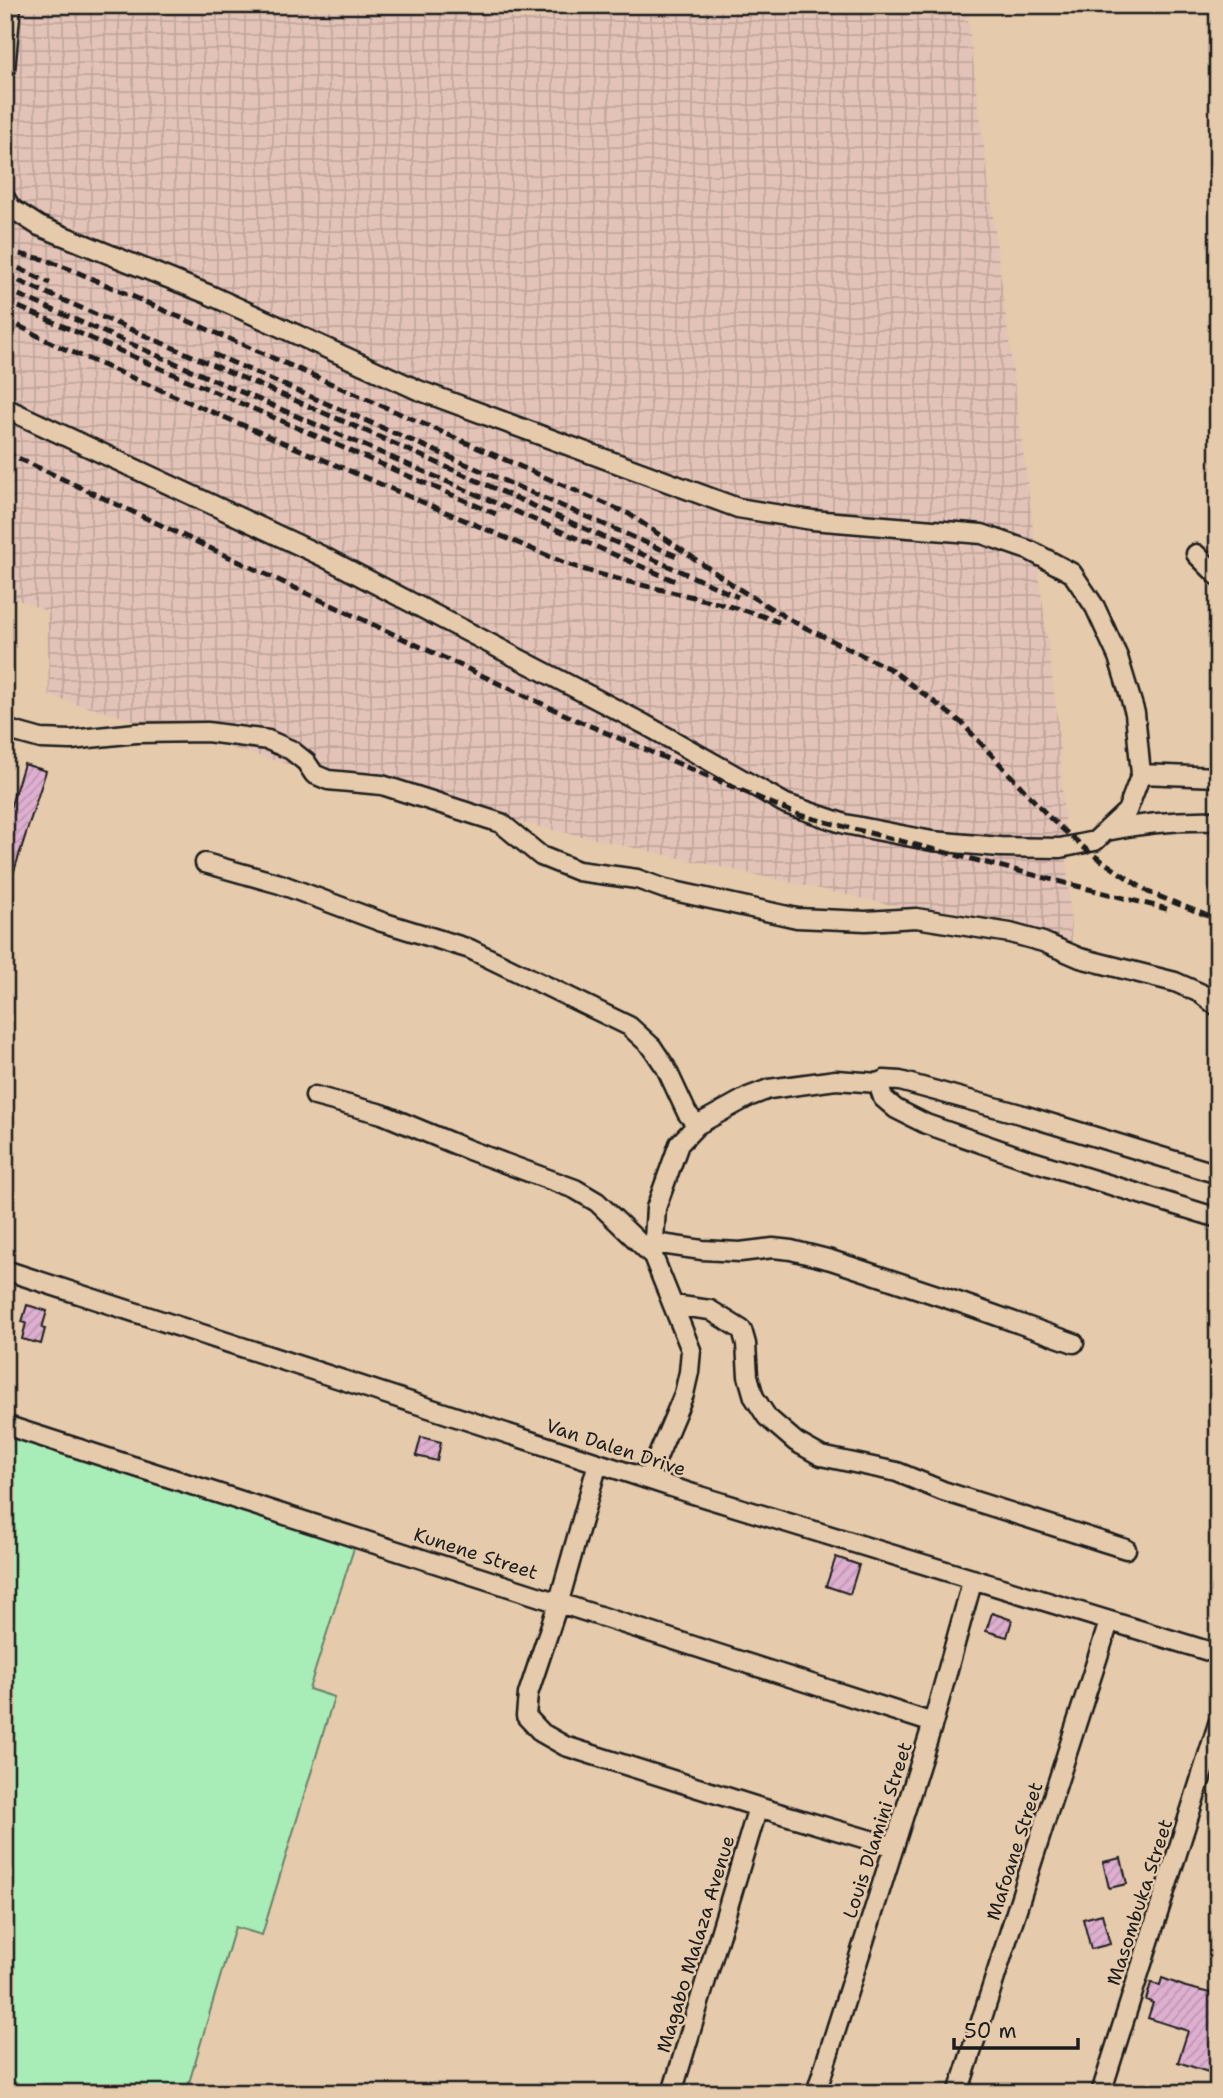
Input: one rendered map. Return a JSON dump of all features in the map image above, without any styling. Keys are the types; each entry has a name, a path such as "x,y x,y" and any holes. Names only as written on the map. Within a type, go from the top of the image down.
{"street":[{"path":"5,70 11,5"},
{"path":"5,198 11,208 39,226 210,295 418,390 738,508 812,520 982,534 1031,551 1072,573 1095,607 1118,657 1135,713 1141,774 1127,811 1106,831 1095,841 1060,848 1000,847 932,841 845,824 786,804 644,724 321,556 5,408"},
{"path":"1196,555 1218,576"},
{"path":"5,729 41,739 71,740 136,733 207,732 268,740 291,750 306,762 314,774 328,780 382,785 501,823 541,856 578,871 637,879 665,889 797,918 866,921 916,918 1010,933 1043,942 1080,958 1175,982 1200,993 1218,1007"},
{"path":"1141,774 1218,777"},
{"path":"1106,831 1175,820 1218,821"},
{"path":"205,863 280,884 382,922 470,949 629,1026 652,1047 666,1068 687,1113 697,1125"},
{"path":"648,1479 684,1394 691,1350 653,1249 656,1208 679,1144 697,1125 748,1097 769,1089 836,1080 878,1083 884,1080 918,1085 1185,1162 1218,1174"},
{"path":"878,1083 883,1098 896,1109 926,1124 1039,1163 1218,1218"},
{"path":"315,1096 382,1114 575,1189 597,1202 653,1249 740,1252 773,1248 791,1250 831,1260 1074,1343"},
{"name":"Van Dalen Drive","path":"5,1270 648,1479 1218,1654"},
{"path":"673,1304 710,1310 742,1330 747,1344 748,1376 754,1397 767,1417 796,1442 821,1456 897,1472 943,1491 1126,1549"},
{"name":"Kunene Street","path":"5,1425 933,1723"},
{"path":"598,1463 559,1601 528,1693 526,1716 542,1733 565,1746 894,1847"},
{"name":"Louis Dlamini Street","path":"816,2093 933,1723 973,1579"},
{"name":"Mafoane Street","path":"958,2093 1109,1622"},
{"name":"Masombuka Street","path":"1101,2093 1218,1724"},
{"name":"Magabo Malaza Avenue","path":"673,2093 758,1807"}],"shaded area":[{"path":"5,5 966,5 1058,723 1072,945 392,794 49,696 47,611 5,595"}],"green space":[{"path":"5,1435 355,1545 309,1689 334,1697 262,1935 235,1927 186,2093 44,2093 5,2080"}],"building":[{"path":"24,764 46,771 8,890 5,889 5,824"},
{"path":"27,1305 47,1311 41,1344 22,1339 26,1323 22,1322"},
{"path":"421,1437 441,1442 437,1461 416,1456"},
{"path":"836,1557 859,1565 850,1594 826,1586"},
{"path":"992,1613 1012,1620 1007,1637 986,1631"},
{"path":"1121,1858 1127,1884 1109,1888 1103,1862"},
{"path":"1102,1914 1110,1944 1091,1949 1083,1919"},
{"path":"1162,1978 1218,1995 1218,2070 1212,2069 1211,2073 1178,2062 1188,2031 1148,2018 1153,2003 1146,2000 1151,1983 1160,1985"}],"railway":[{"path":"5,251 43,259 72,270 629,514 739,589 792,621 892,670 962,723 1051,819 1089,852 1148,892 1218,920"},
{"path":"5,262 50,283"},
{"path":"5,275 368,432 738,597"},
{"path":"5,289 675,581"},
{"path":"5,301 496,514"},
{"path":"5,319 58,346 567,564 620,580 726,605 779,622"},
{"path":"213,354 679,557"},
{"path":"5,452 581,722 799,815 1167,909"}]}
